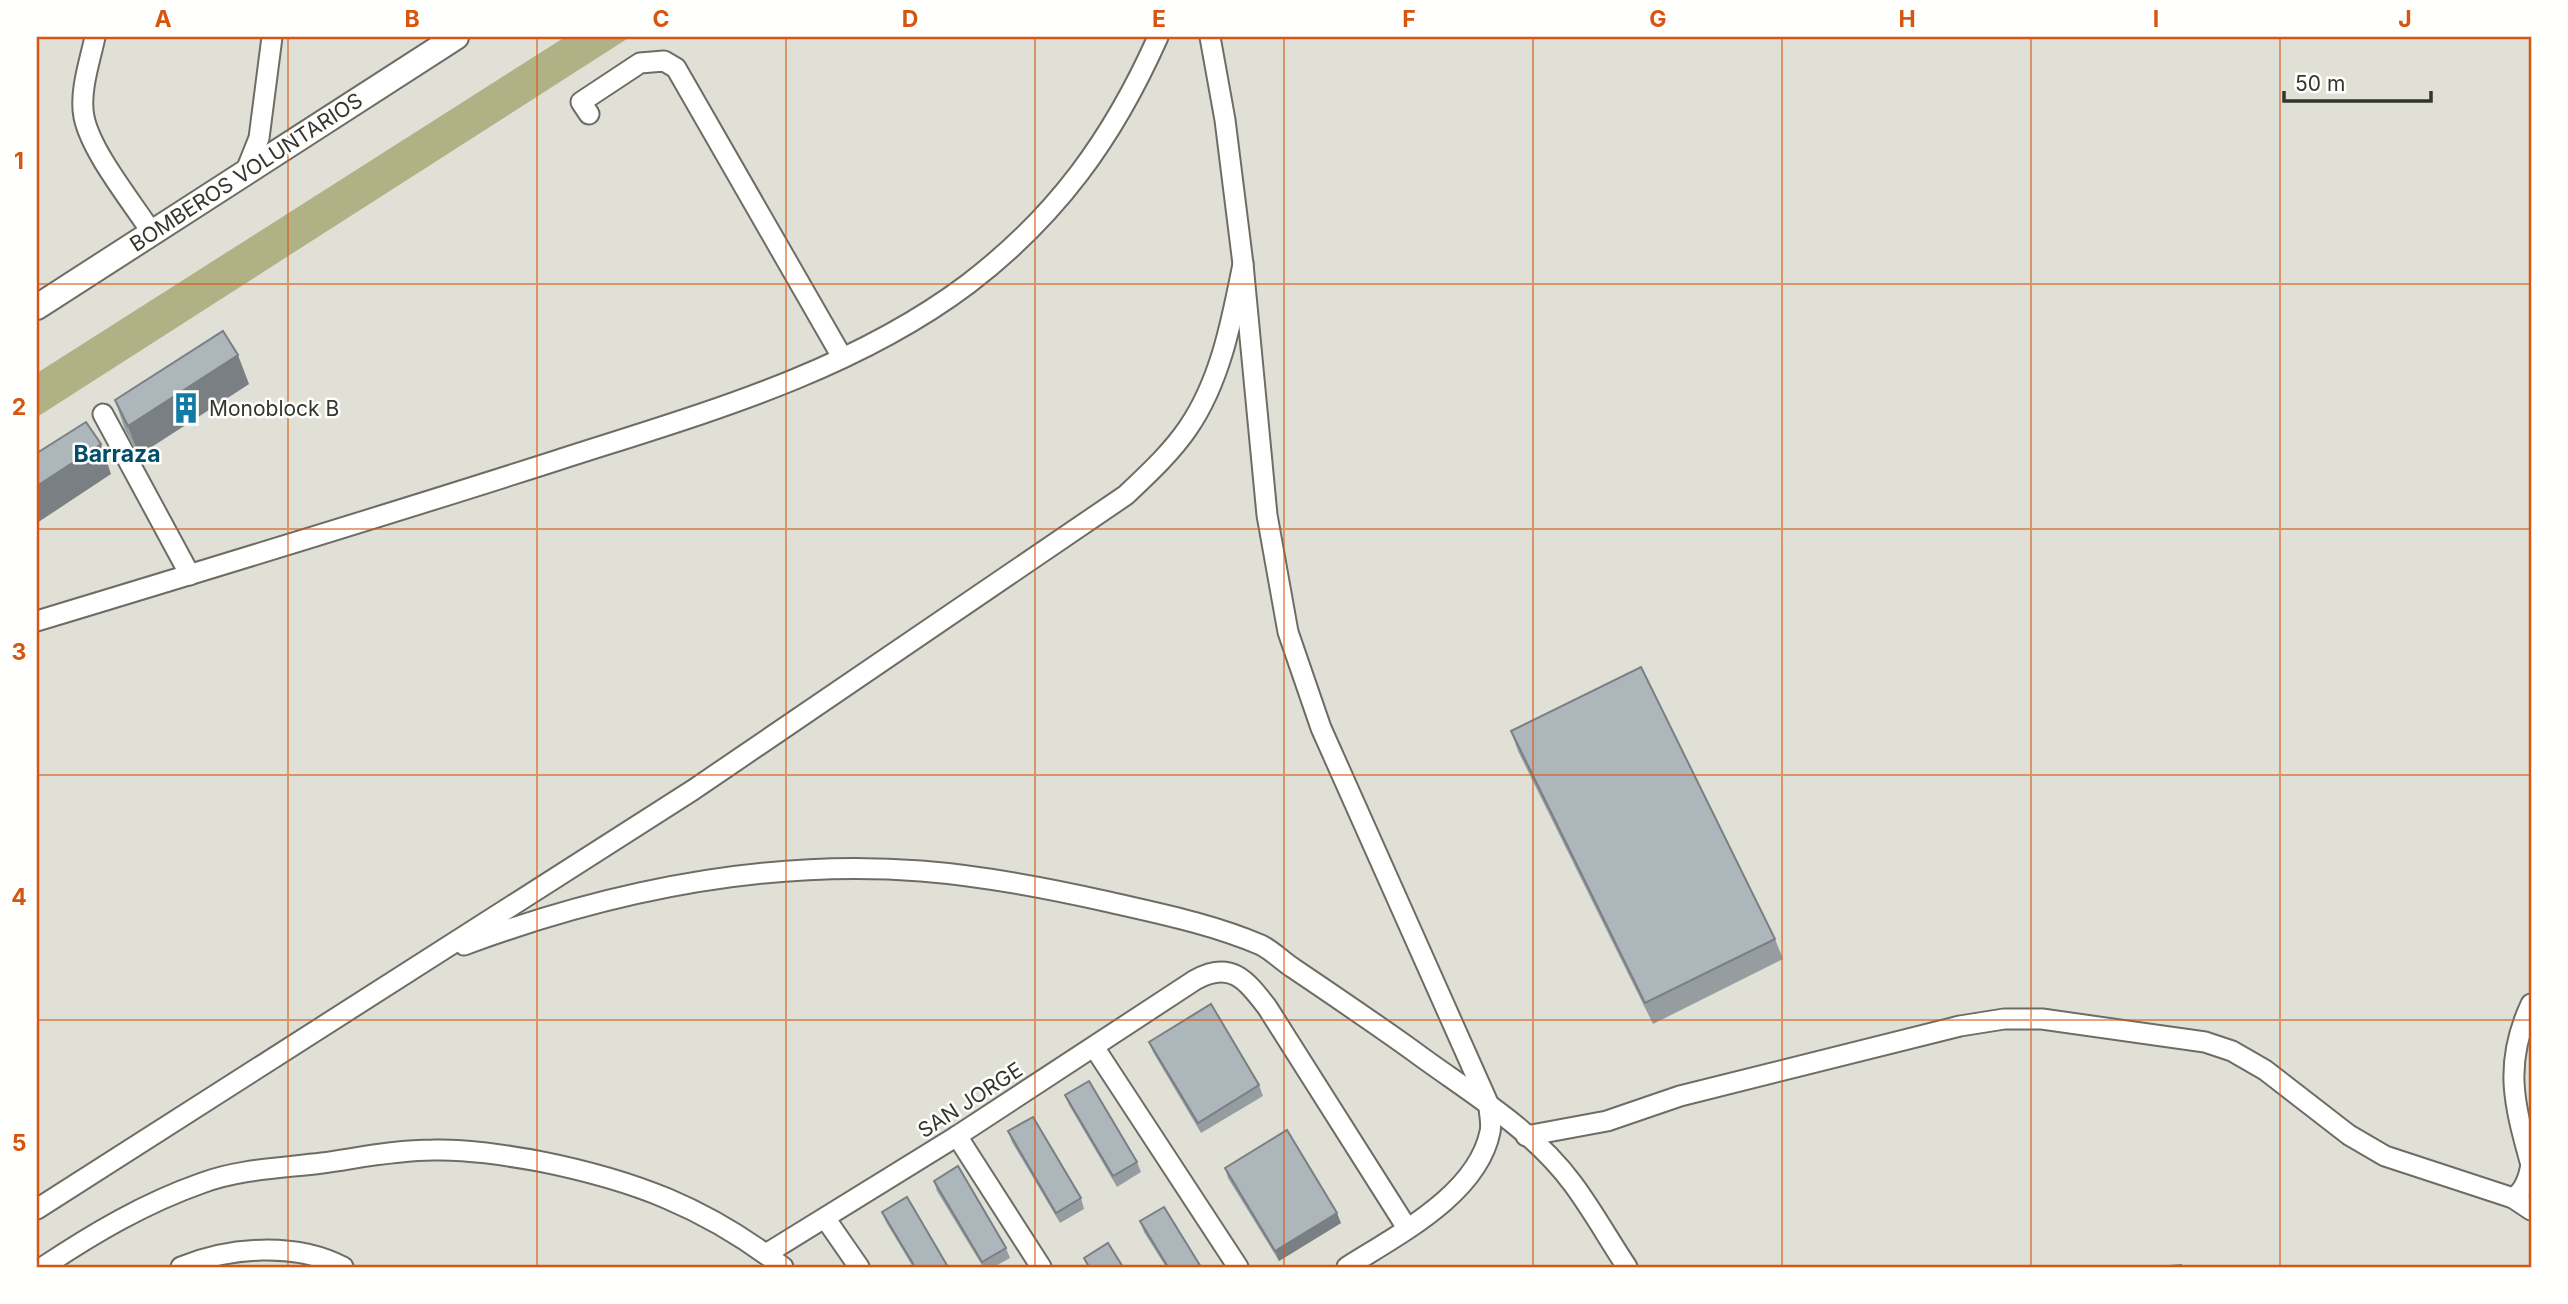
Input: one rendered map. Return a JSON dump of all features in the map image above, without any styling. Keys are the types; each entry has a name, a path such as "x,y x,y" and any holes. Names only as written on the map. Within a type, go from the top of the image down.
{"main road":[{"name":"BOMBEROS VOLUNTARIOS","path":"37,307 456,37"}],"street":[{"path":"95,37 85,89 84,116 99,152 152,233"},
{"path":"245,173 259,138 272,37"},
{"path":"37,621 660,427 786,382 914,320 982,272 1041,220 1107,135 1130,96 1158,37"},
{"path":"1210,37 1225,120 1243,264 1267,515 1288,632 1321,728 1489,1105 1491,1130 1482,1156 1472,1172 1440,1205 1347,1267"},
{"path":"589,114 581,102 640,63 664,61 676,68 842,357"},
{"path":"37,1209 693,790 1126,495 1159,464 1189,427 1210,387 1231,321 1243,264"},
{"path":"103,415 190,575"},
{"path":"427,958 527,921 662,886 741,876 862,869 922,871 1034,885 1205,924 1265,947 1290,967 1337,995 1489,1105 1527,1136 1572,1182 1627,1267"},
{"name":"SAN JORGE","path":"766,1254 957,1136 1195,980 1207,974 1224,972 1242,978 1274,1019 1407,1228"},
{"path":"2531,1004 2516,1041 2513,1075 2519,1122 2531,1164 2529,1176 2520,1194 2531,1210"},
{"path":"1527,1136 1607,1121 1680,1096 1960,1026 2004,1019 2042,1019 2205,1042 2232,1051 2265,1070 2350,1135 2385,1156 2522,1197"},
{"path":"1094,1047 1238,1267"},
{"path":"957,1136 1041,1267"},
{"path":"43,1267 87,1238 154,1202 205,1182 243,1172 432,1150 511,1156 620,1180 696,1210 729,1228 783,1267"},
{"path":"825,1218 859,1267"},
{"path":"181,1267 207,1257 240,1250 318,1256 341,1267"}],"green space":[{"path":"565,37 630,37 37,417 37,373"}],"building":[{"path":"223,331 238,355 128,426 115,400"},
{"path":"86,422 101,444 37,486 37,453"},
{"path":"1641,667 1775,939 1645,1003 1511,731"},
{"path":"1211,1004 1259,1085 1198,1123 1149,1042"},
{"path":"1089,1081 1137,1162 1113,1176 1065,1095"},
{"path":"1033,1117 1081,1198 1056,1213 1008,1131"},
{"path":"1287,1130 1337,1213 1275,1251 1225,1168"},
{"path":"958,1166 1006,1248 982,1262 934,1181"},
{"path":"907,1197 948,1267 915,1267 882,1212"},
{"path":"1164,1207 1201,1267 1168,1267 1140,1221"},
{"path":"1108,1243 1123,1267 1089,1267 1084,1258"}],"place":[{"name":"Monoblock B","path":"186,408"}],"district":[{"name":"Barraza","path":"117,454"}]}
